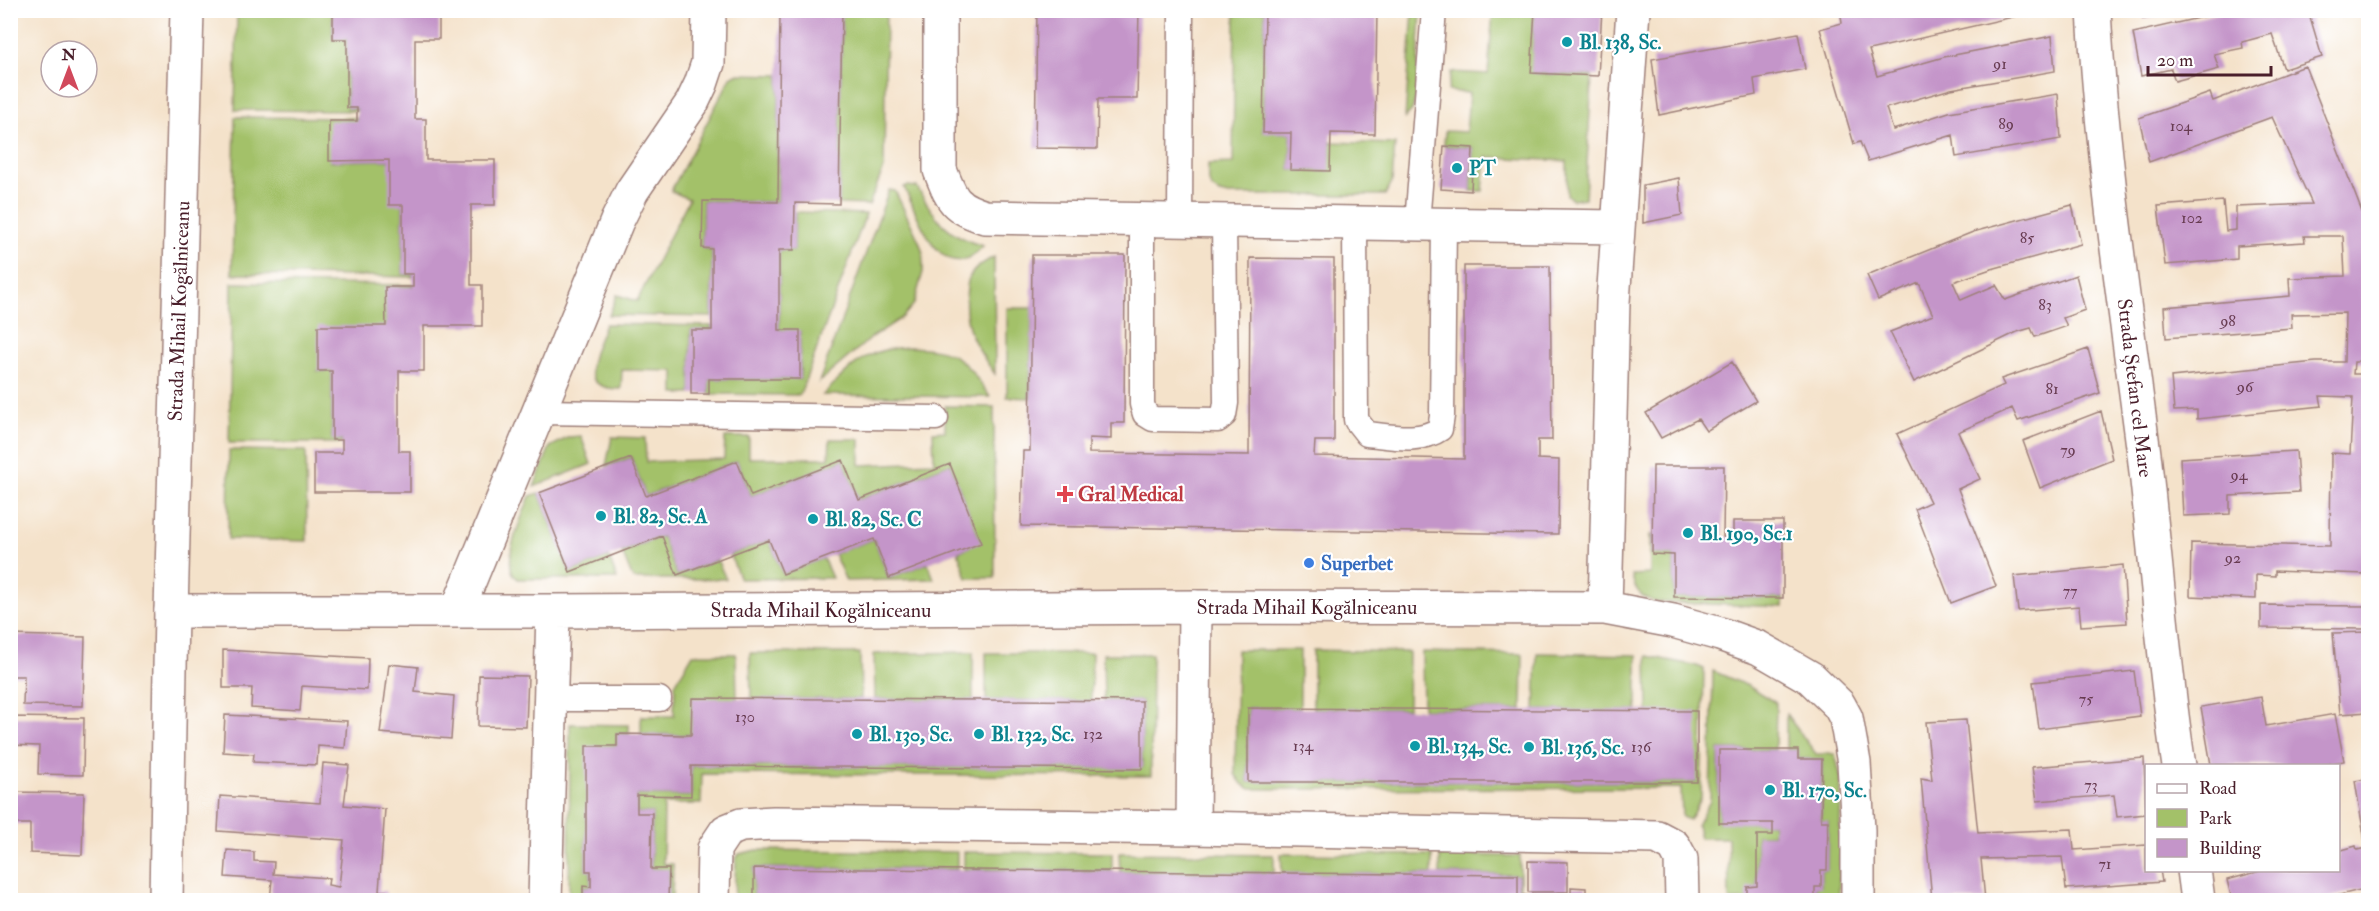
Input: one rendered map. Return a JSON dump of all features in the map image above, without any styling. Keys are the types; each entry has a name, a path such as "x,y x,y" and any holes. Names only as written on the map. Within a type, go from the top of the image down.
{"street":[{"name":"Strada Mihail Kogălniceanu","path":"166,900 171,611 187,10"},
{"path":"457,611 622,211 653,157 692,103 701,84 708,63 709,10"},
{"path":"940,10 940,170 949,193 963,210 985,217 1617,227"},
{"path":"1605,608 1617,227 1633,10"},
{"name":"Strada Ștefan cel Mare","path":"2094,10 2098,95 2144,457 2170,710 2179,764"},
{"name":"Strada Mihail Kogălniceanu","path":"171,611 1195,607 1605,608 1673,621 1759,648 1811,678 1839,705 1846,718 1854,763 1858,830 1858,900"},
{"path":"1193,828 1195,607"},
{"path":"545,900 553,611"},
{"path":"713,900 714,849 726,831 741,825 1193,828 1657,837 1674,846 1682,859 1682,900"},
{"path":"2194,872 2198,900"}],"lane":[{"path":"1180,221 1181,10"},
{"path":"1355,222 1356,420 1367,434 1418,437 1434,434 1440,429 1442,416 1430,223 1434,10"},
{"path":"1142,219 1142,404 1145,414 1153,419 1218,420 1224,415 1226,403 1224,221"},
{"path":"538,412 936,418"},
{"path":"550,699 659,699"}],"green space":[{"path":"237,11 333,11 333,39 347,39 347,108 357,108 357,111 235,110"},
{"path":"842,11 886,11 884,167 869,205 839,204"},
{"path":"1235,11 1265,11 1263,132 1291,133 1290,170 1329,171 1330,142 1395,144 1392,182 1385,195 1228,195 1212,188 1209,181 1208,164 1233,163"},
{"path":"1413,11 1421,11 1416,97 1412,110 1405,118"},
{"path":"1493,11 1535,11 1532,73 1592,76 1585,198 1573,200 1567,195 1567,161 1486,157 1483,191 1471,191 1473,148 1444,146 1445,131 1466,132 1469,93 1448,91 1451,72 1488,74"},
{"path":"736,74 779,75 778,202 703,201 702,248 712,249 712,317 609,315 617,295 637,301 689,199 671,191 731,77"},
{"path":"235,117 357,118 330,161 389,160 403,205 403,274 413,274 413,277 232,274"},
{"path":"904,187 917,187 936,217 951,231 983,246 968,258 955,260 944,255 925,231"},
{"path":"889,190 895,191 923,253 923,272 914,304 903,317 872,337 819,382"},
{"path":"795,212 866,214 800,395 709,394 709,379 800,379 800,331 779,330 779,250 794,250"},
{"path":"994,257 995,374 973,338 966,308 969,278 977,268"},
{"path":"232,283 413,285 386,326 318,371 332,371 332,439 342,440 342,443 229,443"},
{"path":"1007,308 1032,308 1030,398 1007,397"},
{"path":"605,324 712,326 712,330 691,330 691,394 674,394 674,371 622,370 621,389 596,383 591,367"},
{"path":"908,347 949,353 965,364 990,397 823,395 860,360 880,351"},
{"path":"945,406 994,407 995,578 967,578 958,552 980,542 950,464 859,500 843,460 751,496 737,461 646,496 631,458 606,466 612,437 645,438 646,462 724,459 725,437 749,437 749,458 829,458 830,439 860,439 860,465 934,462 933,432 945,431"},
{"path":"581,436 591,464 534,487 550,447 569,437"},
{"path":"229,450 306,451 307,541 228,539"},
{"path":"539,493 570,572 609,557 617,579 518,579 512,572 511,552 530,496"},
{"path":"1650,535 1652,535 1653,554 1674,555 1674,597 1783,598 1783,607 1656,602 1646,598 1634,585 1632,575 1650,574"},
{"path":"662,536 677,575 717,560 726,579 633,579 622,552"},
{"path":"874,539 889,578 928,563 934,579 846,581 834,554"},
{"path":"769,540 783,574 823,558 832,578 740,579 730,555"},
{"path":"1237,650 1300,650 1300,709 1248,708 1248,782 1696,782 1648,711 1647,656 1697,666 1704,669 1701,799 1689,820 1682,817 1681,788 1250,789 1242,784 1235,774"},
{"path":"1313,650 1409,652 1408,709 1313,709"},
{"path":"973,652 973,700 875,699 874,654"},
{"path":"1422,652 1523,654 1522,710 1423,709"},
{"path":"750,653 860,653 861,699 751,699"},
{"path":"986,653 1092,653 1091,701 986,700"},
{"path":"1537,653 1637,655 1637,711 1535,710"},
{"path":"693,654 736,654 737,699 691,735 641,734 641,716 674,716 675,684"},
{"path":"1103,654 1152,654 1151,776 702,774 701,804 664,804 663,864 673,864 672,900 668,900 669,870 651,869 652,813 637,813 637,795 691,796 691,766 1142,768 1142,701 1104,701"},
{"path":"1713,671 1748,686 1776,703 1775,750 1719,750 1719,822 1773,823 1773,835 1757,835 1757,886 1751,900 1729,900 1728,838 1700,838 1697,825 1710,801"},
{"path":"1786,714 1816,754 1835,754 1841,778 1839,900 1815,900 1815,887 1821,886 1821,870 1827,870 1828,822 1821,821 1822,759 1798,759 1798,750 1786,750"},
{"path":"570,724 629,725 629,734 617,734 617,746 587,747 586,870 591,871 591,887 583,886 583,900 569,900"},
{"path":"757,850 957,852 957,869 754,868 754,900 734,900 736,859 739,854"},
{"path":"964,852 1112,853 1112,871 964,869"},
{"path":"1119,853 1274,855 1274,873 1120,872"},
{"path":"1281,854 1432,855 1432,874 1282,873"},
{"path":"1440,855 1520,856 1520,894 1523,895 1523,900 1518,900 1518,875 1440,874"}],"building":[{"path":"333,10 439,10 439,39 415,39 415,119 426,119 426,160 495,160 495,205 471,205 471,285 482,285 482,326 424,326 424,371 399,371 399,451 410,451 410,492 314,492 314,453 342,453 342,440 332,440 332,371 318,371 318,326 386,326 385,287 413,287 413,274 403,274 403,205 389,205 389,160 329,161 329,121 357,121 357,108 347,108 347,39 333,39"},
{"path":"780,10 842,10 839,204 795,203 794,250 779,250 779,330 800,330 800,379 709,379 709,394 691,394 691,330 712,330 712,249 702,248 703,201 778,202"},
{"path":"1037,10 1139,10 1137,99 1098,99 1097,149 1035,148"},
{"path":"1265,10 1377,10 1375,134 1331,133 1330,171 1290,170 1291,133 1263,133"},
{"name":"Bl. 138, Sc.","path":"1535,10 1602,10 1598,76 1531,73"},
{"path":"1840,10 2043,10 1869,50 1877,76 1944,57 2052,36 2055,71 1951,89 1886,108 1893,130 1949,112 2058,94 2061,139 1956,157 1953,135 1868,161 1860,142 1854,144 1820,29 1842,23"},
{"path":"2142,10 2187,10 2188,13 2143,19"},
{"path":"2233,10 2308,10 2322,57 2284,69 2272,34 2242,42 2243,48 2214,54 2219,69 2175,81 2171,69 2141,76 2133,33"},
{"path":"1798,33 1805,69 1754,79 1756,95 1659,115 1652,59"},
{"path":"2305,66 2364,217 2368,216 2368,362 2354,362 2353,374 2368,374 2368,574 2275,571 2275,576 2256,575 2256,599 2190,596 2191,543 2330,546 2331,453 2350,454 2353,397 2320,396 2322,406 2197,419 2197,410 2174,411 2171,377 2316,362 2344,362 2345,313 2291,314 2292,328 2166,338 2164,307 2290,296 2289,278 2345,276 2343,236 2304,236 2305,242 2237,246 2237,259 2165,265 2158,206 2223,201 2226,231 2236,230 2236,207 2312,204 2272,117 2149,162 2139,118 2210,93 2213,101"},
{"name":"PT","path":"1444,146 1473,148 1471,191 1441,189"},
{"path":"1679,178 1682,215 1643,223 1643,185"},
{"path":"2072,205 2081,244 1953,282 1961,300 1996,285 2005,300 2076,275 2085,310 2063,318 2067,326 2035,337 2031,328 2017,332 1914,382 1890,332 1933,315 1919,283 1878,300 1867,275 1973,232"},
{"path":"1032,255 1125,255 1124,423 1111,423 1111,439 1089,438 1089,453 1249,455 1250,258 1334,259 1334,441 1315,441 1314,456 1464,459 1464,266 1550,266 1552,440 1538,440 1538,459 1559,460 1558,534 1021,526 1023,451 1030,451"},
{"path":"2088,349 2100,393 2018,421 2012,408 1958,432 1980,479 1958,489 1996,586 1951,603 1915,509 1930,502 1897,434 2004,385 2001,379"},
{"path":"1732,362 1756,401 1706,431 1698,419 1661,438 1646,413"},
{"path":"2101,411 2112,459 2040,488 2023,441"},
{"path":"2296,451 2299,492 2230,496 2230,514 2183,516 2180,458"},
{"path":"631,458 646,496 737,461 751,496 843,460 859,500 950,464 981,543 889,578 874,539 783,574 769,540 677,575 662,536 570,572 539,493"},
{"name":"Bl. 190, Sc.1","path":"1653,466 1724,466 1723,537 1733,537 1733,521 1783,521 1783,598 1674,597 1674,555 1652,554"},
{"path":"2123,565 2127,623 2081,626 2079,606 2018,611 2014,576"},
{"path":"2261,605 2368,606 2368,629 2261,628"},
{"path":"2368,632 2368,712 2340,714 2333,633"},
{"path":"10,635 85,637 83,706 23,705 24,676 10,676"},
{"path":"223,650 368,658 367,690 302,686 300,711 251,708 252,688 223,688"},
{"path":"389,664 418,667 415,692 454,696 451,739 380,733"},
{"path":"2134,671 2140,716 2039,729 2033,682"},
{"path":"479,675 528,676 526,727 478,726"},
{"path":"2261,697 2266,726 2335,714 2344,761 2327,764 2211,764 2201,707"},
{"path":"692,698 1142,701 1142,769 691,766 691,796 637,795 637,813 652,813 651,869 669,869 668,900 583,900 583,886 591,887 591,871 586,871 586,746 617,746 617,734 691,735"},
{"path":"1248,708 1697,711 1697,782 1248,782"},
{"path":"225,715 347,721 345,748 318,746 317,765 253,762 254,754 223,752"},
{"path":"10,717 84,718 83,775 38,774 39,746 10,745"},
{"path":"1966,720 1978,833 2072,829 2074,850 2145,845 2145,872 2160,872 2162,882 2066,889 2062,857 1981,859 1985,900 1932,900 1921,778 1932,780 1926,722"},
{"name":"Bl. 170, Sc.","path":"1719,750 1798,750 1798,759 1822,759 1821,821 1828,821 1827,870 1821,870 1821,887 1815,887 1815,900 1747,900 1747,887 1757,886 1757,835 1773,835 1773,823 1719,823"},
{"path":"2144,758 2145,814 2117,817 2114,795 2037,801 2032,767"},
{"path":"323,763 349,765 344,805 385,809 379,891 386,891 385,900 270,900 272,880 225,877 227,850 254,852 254,861 274,862 273,874 329,878 328,885 339,887 344,840 218,831 220,796 320,803"},
{"path":"2368,779 2368,888 2320,900 2232,900 2227,880 2257,872 2340,872 2340,850 2356,846 2357,850 2366,848 2355,781"},
{"path":"10,792 84,793 82,855 30,853 30,824 10,824"},
{"path":"1528,861 1568,862 1568,892 1528,892"},
{"path":"754,868 1518,875 1518,900 754,900"},
{"path":"1571,887 1586,888 1586,896 1638,897 1638,900 1523,900 1523,895 1571,896"}],"place":[{"name":"Bl. 138, Sc.","path":"1567,42"},
{"name":"PT","path":"1457,168"},
{"name":"Gral Medical","path":"1065,494"},
{"name":"Bl. 82, Sc. A","path":"601,516"},
{"name":"Bl. 82, Sc. C","path":"813,519"},
{"name":"Bl. 190, Sc.1","path":"1688,533"},
{"name":"Superbet","path":"1309,563"},
{"name":"Bl. 130, Sc.","path":"857,734"},
{"name":"Bl. 132, Sc.","path":"979,734"},
{"name":"Bl. 134, Sc.","path":"1415,746"},
{"name":"Bl. 136, Sc.","path":"1529,747"},
{"name":"Bl. 170, Sc.","path":"1770,790"}]}
